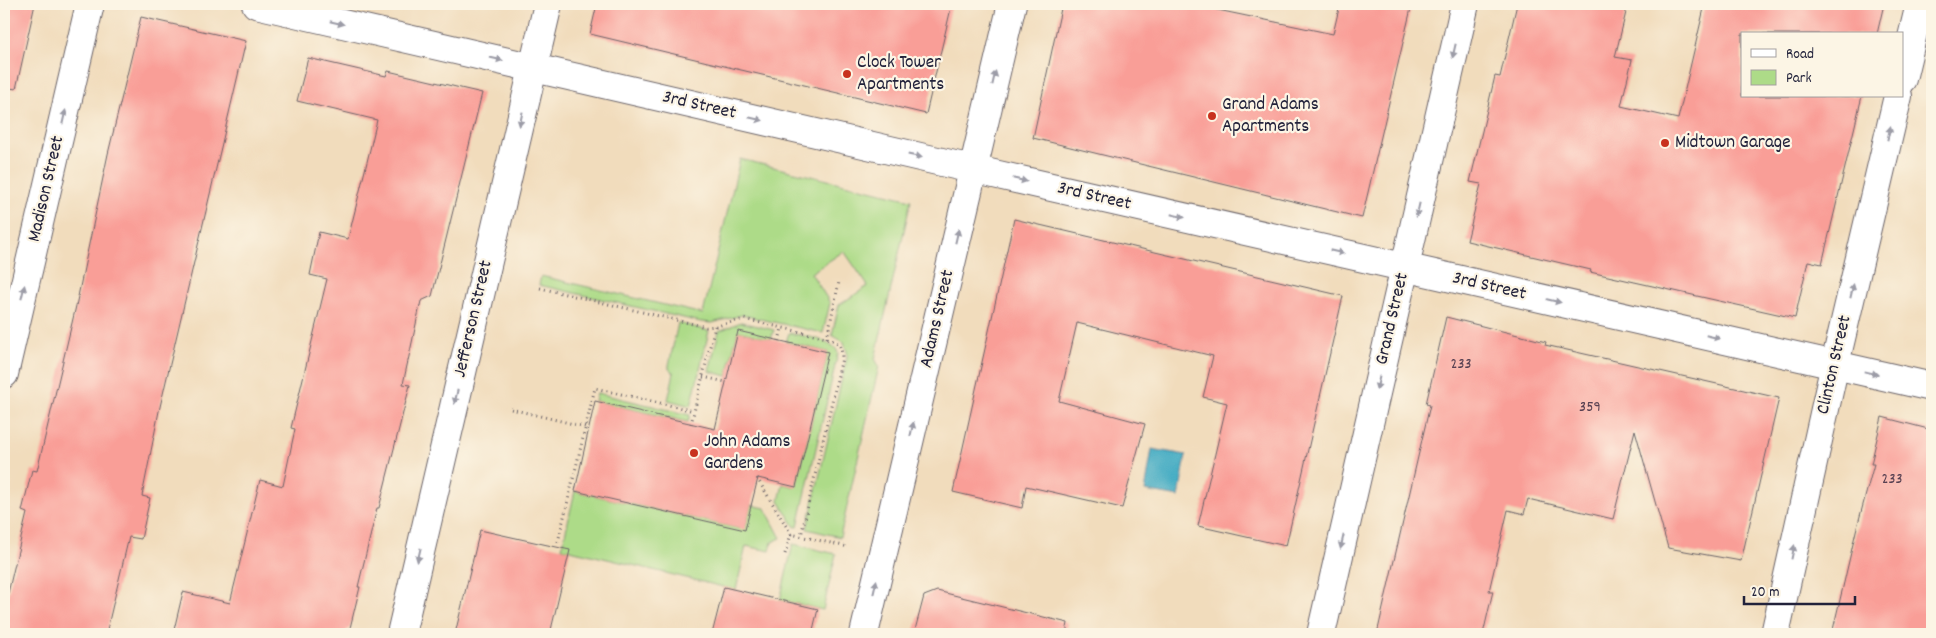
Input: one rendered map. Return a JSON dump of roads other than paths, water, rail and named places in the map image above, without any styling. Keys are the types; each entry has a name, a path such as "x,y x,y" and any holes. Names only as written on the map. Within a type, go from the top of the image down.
{"street":[{"name":"Madison Street","path":"4,374 90,4"},
{"name":"3rd Street","path":"256,4 1932,387"},
{"name":"Jefferson Street","path":"401,634 548,4"},
{"name":"Adams Street","path":"864,634 1012,4"},
{"name":"Grand Street","path":"1321,634 1466,4"},
{"path":"1904,71 1920,4"},
{"name":"Clinton Street","path":"1775,634 1834,364 1898,98"}],"water":[{"path":"1152,449 1186,455 1179,497 1145,491"}],"place":[{"name":"Clock Tower Apartments","path":"847,74"},
{"name":"Grand Adams Apartments","path":"1212,116"},
{"name":"Midtown Garage","path":"1665,143"},
{"name":"John Adams Gardens","path":"694,453"}]}
